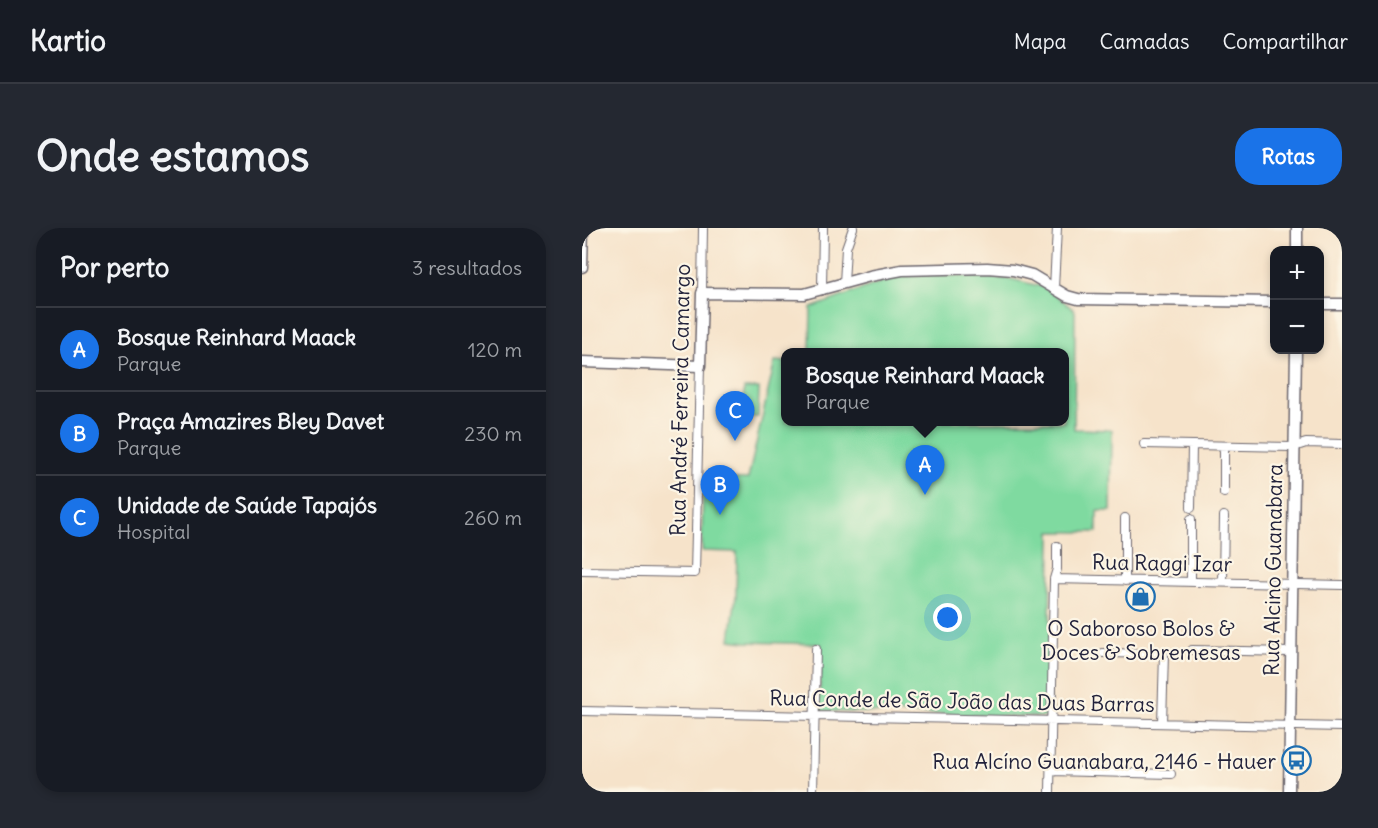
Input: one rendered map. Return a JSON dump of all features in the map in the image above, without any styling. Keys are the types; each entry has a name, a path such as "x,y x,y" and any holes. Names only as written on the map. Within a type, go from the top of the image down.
{"street":[{"path":"582,267 583,228"},
{"name":"Rua André Ferreira Camargo","path":"582,571 695,573 703,228"},
{"path":"822,290 824,228"},
{"path":"844,283 846,248 853,228"},
{"path":"1054,288 1057,228"},
{"path":"1297,228 1297,246"},
{"path":"702,293 796,295 885,273 916,269 987,268 1022,272 1067,296 1078,299 1270,302"},
{"path":"1324,304 1342,304"},
{"name":"Rua Alcino Guanabara","path":"1289,792 1296,354"},
{"path":"582,362 700,366"},
{"path":"1144,444 1294,447 1306,443 1342,444"},
{"path":"1191,508 1192,445"},
{"path":"1224,446 1224,493"},
{"path":"1223,582 1224,516"},
{"path":"1125,518 1125,580"},
{"path":"1191,519 1191,582"},
{"path":"1050,792 1054,579 1057,569 1057,546"},
{"name":"Rua Raggi Izar","path":"1054,579 1342,585"},
{"path":"813,792 816,649"},
{"path":"1192,651 1291,652"},
{"path":"1102,653 1164,654 1162,723"},
{"name":"Rua Conde de São João das Duas Barras","path":"582,711 1342,727"},
{"path":"1051,771 1171,774"}],"green space":[{"path":"927,274 1011,279 1048,288 1075,311 1074,429 1112,430 1111,511 1097,511 1097,532 1051,532 1049,717 819,711 821,644 730,640 736,596 737,552 702,551 703,478 748,479 775,361 781,362 781,426 1069,426 1069,348 810,348 811,308 895,277"},
{"path":"744,388 759,388 758,417 743,417"}],"place":[{"name":"Unidade de Saúde Tapajós","path":"735,441"},
{"name":"Bosque Reinhard Maack","path":"925,495"},
{"name":"Praça Amazires Bley Davet","path":"720,515"},
{"name":"O Saboroso Bolos & Doces & Sobremesas","path":"1141,597"},
{"name":"Rua Alcíno Guanabara, 2146 - Hauer","path":"1297,761"}]}
